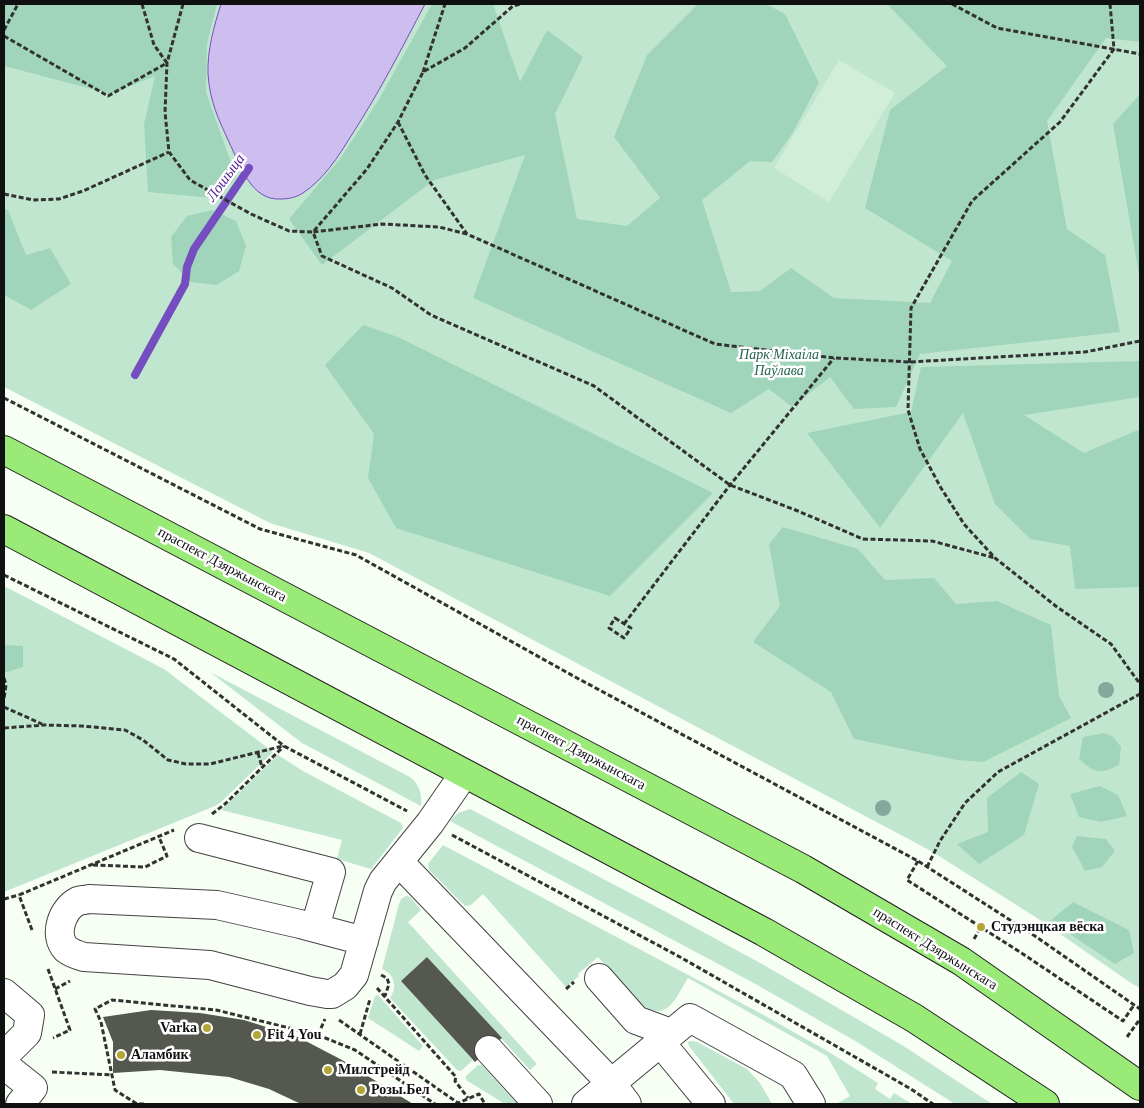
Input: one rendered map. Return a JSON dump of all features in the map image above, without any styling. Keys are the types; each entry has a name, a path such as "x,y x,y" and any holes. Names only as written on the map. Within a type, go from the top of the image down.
{"main road":[{"name":"праспект Дзяржынскага","path":"4,450 803,869 961,961 1140,1086"},
{"path":"4,529 772,936 914,1018 1045,1104"}],"lane":[{"path":"364,941 315,927 217,905 90,899 78,901 70,907 63,916 60,928 60,938 67,950 84,957 210,965 327,994 339,990 354,974 364,941 378,891 383,881 430,823 464,774"},
{"path":"199,838 331,872 315,927"},
{"path":"399,862 628,1104"},
{"path":"599,978 636,1020 665,1038 711,1104"},
{"path":"4,993 30,1015 27,1033 5,1063 33,1088 20,1104"},
{"path":"586,1104 690,1018 794,1075 811,1104"},
{"path":"489,1050 538,1104"}],"path":[{"path":"4,30 18,4"},
{"path":"142,4 154,45 167,63"},
{"path":"184,4 167,63 165,112 169,152 190,180 251,214 288,231 312,232 382,224 440,227 467,234 715,344 835,358 910,362 1085,352 1140,341"},
{"path":"312,232 367,170 398,122 423,72 445,4"},
{"path":"423,72 465,48 513,6 521,4"},
{"path":"952,4 997,28 1140,54"},
{"path":"1110,4 1114,49 1060,122 972,201 911,308 908,410 920,449 941,488 964,524 995,558 1057,607 1111,644 1140,684"},
{"path":"4,36 108,96 167,63"},
{"path":"398,122 425,175 467,234"},
{"path":"4,194 32,200 59,199 83,191 169,152"},
{"path":"312,232 322,256 392,288 431,315 594,386 730,485 863,539 932,541 995,558"},
{"path":"624,624 730,485 835,358"},
{"path":"4,398 260,529 356,555 577,678 918,861 1035,936 1140,1009"},
{"path":"4,574 174,659 284,746 680,957 911,1089 933,1104"},
{"path":"615,618 624,624 630,628 624,638 609,628 615,618"},
{"path":"4,678 6,685 4,699"},
{"path":"927,867 940,841 965,803 998,772 1140,694"},
{"path":"4,707 44,725"},
{"path":"4,728 44,725 125,730 143,740 168,760 186,764 210,764 284,746"},
{"path":"258,753 262,767"},
{"path":"90,865 145,867 167,856 159,837"},
{"path":"918,861 907,880 1014,948 1123,1021 1134,1005"},
{"path":"4,899 19,895"},
{"path":"375,973 384,976 388,981 388,989 385,996"},
{"path":"55,989 74,979"},
{"path":"360,1034 374,985 456,1077 455,1081 469,1098"},
{"path":"144,1104 138,1104 114,1090 101,1022 96,1009 112,1000 216,1010 318,1035 355,1050 435,1104"},
{"path":"318,1035 327,1015"},
{"path":"334,1017 458,1103 479,1094 486,1104"},
{"path":"1127,1037 1140,1019"},
{"path":"5,1063 112,1075"}],"green space":[{"name":"Парк Міхаіла Паўлава","path":"4,4 1140,4 1140,988 1037,918 931,851 369,553 270,523 4,387"},
{"path":"4,4 217,4 207,44 206,92 236,177 226,189 213,198 148,192 144,124 155,76 111,94 4,66"},
{"path":"432,4 493,4 520,82 547,30 583,57 555,114 577,219 627,226 660,198 614,137 647,55 698,4 766,4 785,14 819,83 792,134 772,162 750,161 702,200 731,292 760,291 791,268 834,298 930,303 952,261 865,208 890,110 947,66 888,5 803,4 1140,4 1140,42 1106,38 1047,121 1067,229 1105,255 1120,332 920,354 896,407 854,409 830,377 792,407 769,389 731,413 473,298 525,155 434,180 322,265 289,219 340,159 378,101"},
{"path":"839,60 895,93 829,202 774,168"},
{"path":"1140,94 1140,281 1113,124"},
{"path":"4,209 8,210 26,255 50,248 71,284 31,310 4,295"},
{"path":"212,210 236,221 246,246 239,271 217,285 191,282 173,264 171,237 187,216"},
{"path":"363,325 398,337 713,493 610,596 396,528 368,478 374,434 325,365"},
{"path":"1140,361 1140,397 1024,415 1084,453 1140,429 1140,587 1075,589 1070,546 1030,539 995,504 963,413 880,528 807,433 911,412 921,367"},
{"path":"783,527 858,549 885,580 934,578 956,604 997,601 1051,625 1059,696 1071,718 983,762 957,760 854,739 831,692 753,642 780,606 769,544"},
{"path":"4,586 164,669 273,752 215,806 4,892"},
{"path":"4,645 23,646 23,667 4,673"},
{"path":"210,672 410,777 420,790 421,806 302,743"},
{"path":"1104,733 1112,736 1121,747 1119,765 1102,771 1093,770 1079,759 1083,737"},
{"path":"278,755 303,771 401,823 403,828 371,869 337,859 342,840 221,810"},
{"path":"1021,772 1039,784 1024,835 979,864 957,844 988,832 987,798"},
{"path":"1100,786 1118,795 1127,816 1101,822 1079,817 1070,794"},
{"path":"470,809 762,964 902,1045 992,1104 955,1104 857,1042 752,982 450,821 458,813"},
{"path":"1077,836 1106,839 1115,851 1102,867 1085,871 1072,847"},
{"path":"443,845 760,1013 829,1052 878,1083 875,1089 890,1099 894,1093 912,1104 839,1104 850,1096 827,1056 688,978 671,1005 659,1011 651,1010 642,1005 598,957 566,987 483,894 471,905 465,906 429,870 428,864"},
{"path":"406,896 410,897 421,910 408,922 537,1064 530,1070 427,957 401,981 473,1060 461,1071 457,1070 390,998 394,989 392,977 382,969 399,904 401,899"},
{"path":"1073,902 1129,930 1134,953 1115,964 1050,921"},
{"path":"378,995 423,1046 419,1051 368,1018 375,996"},
{"path":"688,1042 697,1042 747,1069 760,1083 772,1104 734,1104 689,1046"},
{"path":"478,1065 482,1065 517,1104 505,1104 466,1080 466,1076"}],"shaded area":[{"path":"221,4 425,4 381,87 341,152 318,181 293,198 271,198 254,188 242,171 218,117 211,93 208,65 211,39"}],"building":[{"path":"427,957 502,1038 475,1062 401,981"},
{"path":"151,1010 200,1013 244,1020 298,1037 342,1060 413,1104 301,1104 269,1089 229,1077 160,1070 113,1073 113,1042 103,1017"}],"waterway":[{"name":"Лошыца","path":"135,375 185,284 187,267 194,249 249,168"}],"place":[{"name":"Студэнцкая вёска","path":"981,927"},
{"name":"Varka","path":"207,1028"},
{"name":"Fit 4 You","path":"257,1035"},
{"name":"Аламбик","path":"121,1055"},
{"name":"Милстрейд","path":"328,1070"},
{"name":"Розы.Бел","path":"361,1090"}]}
